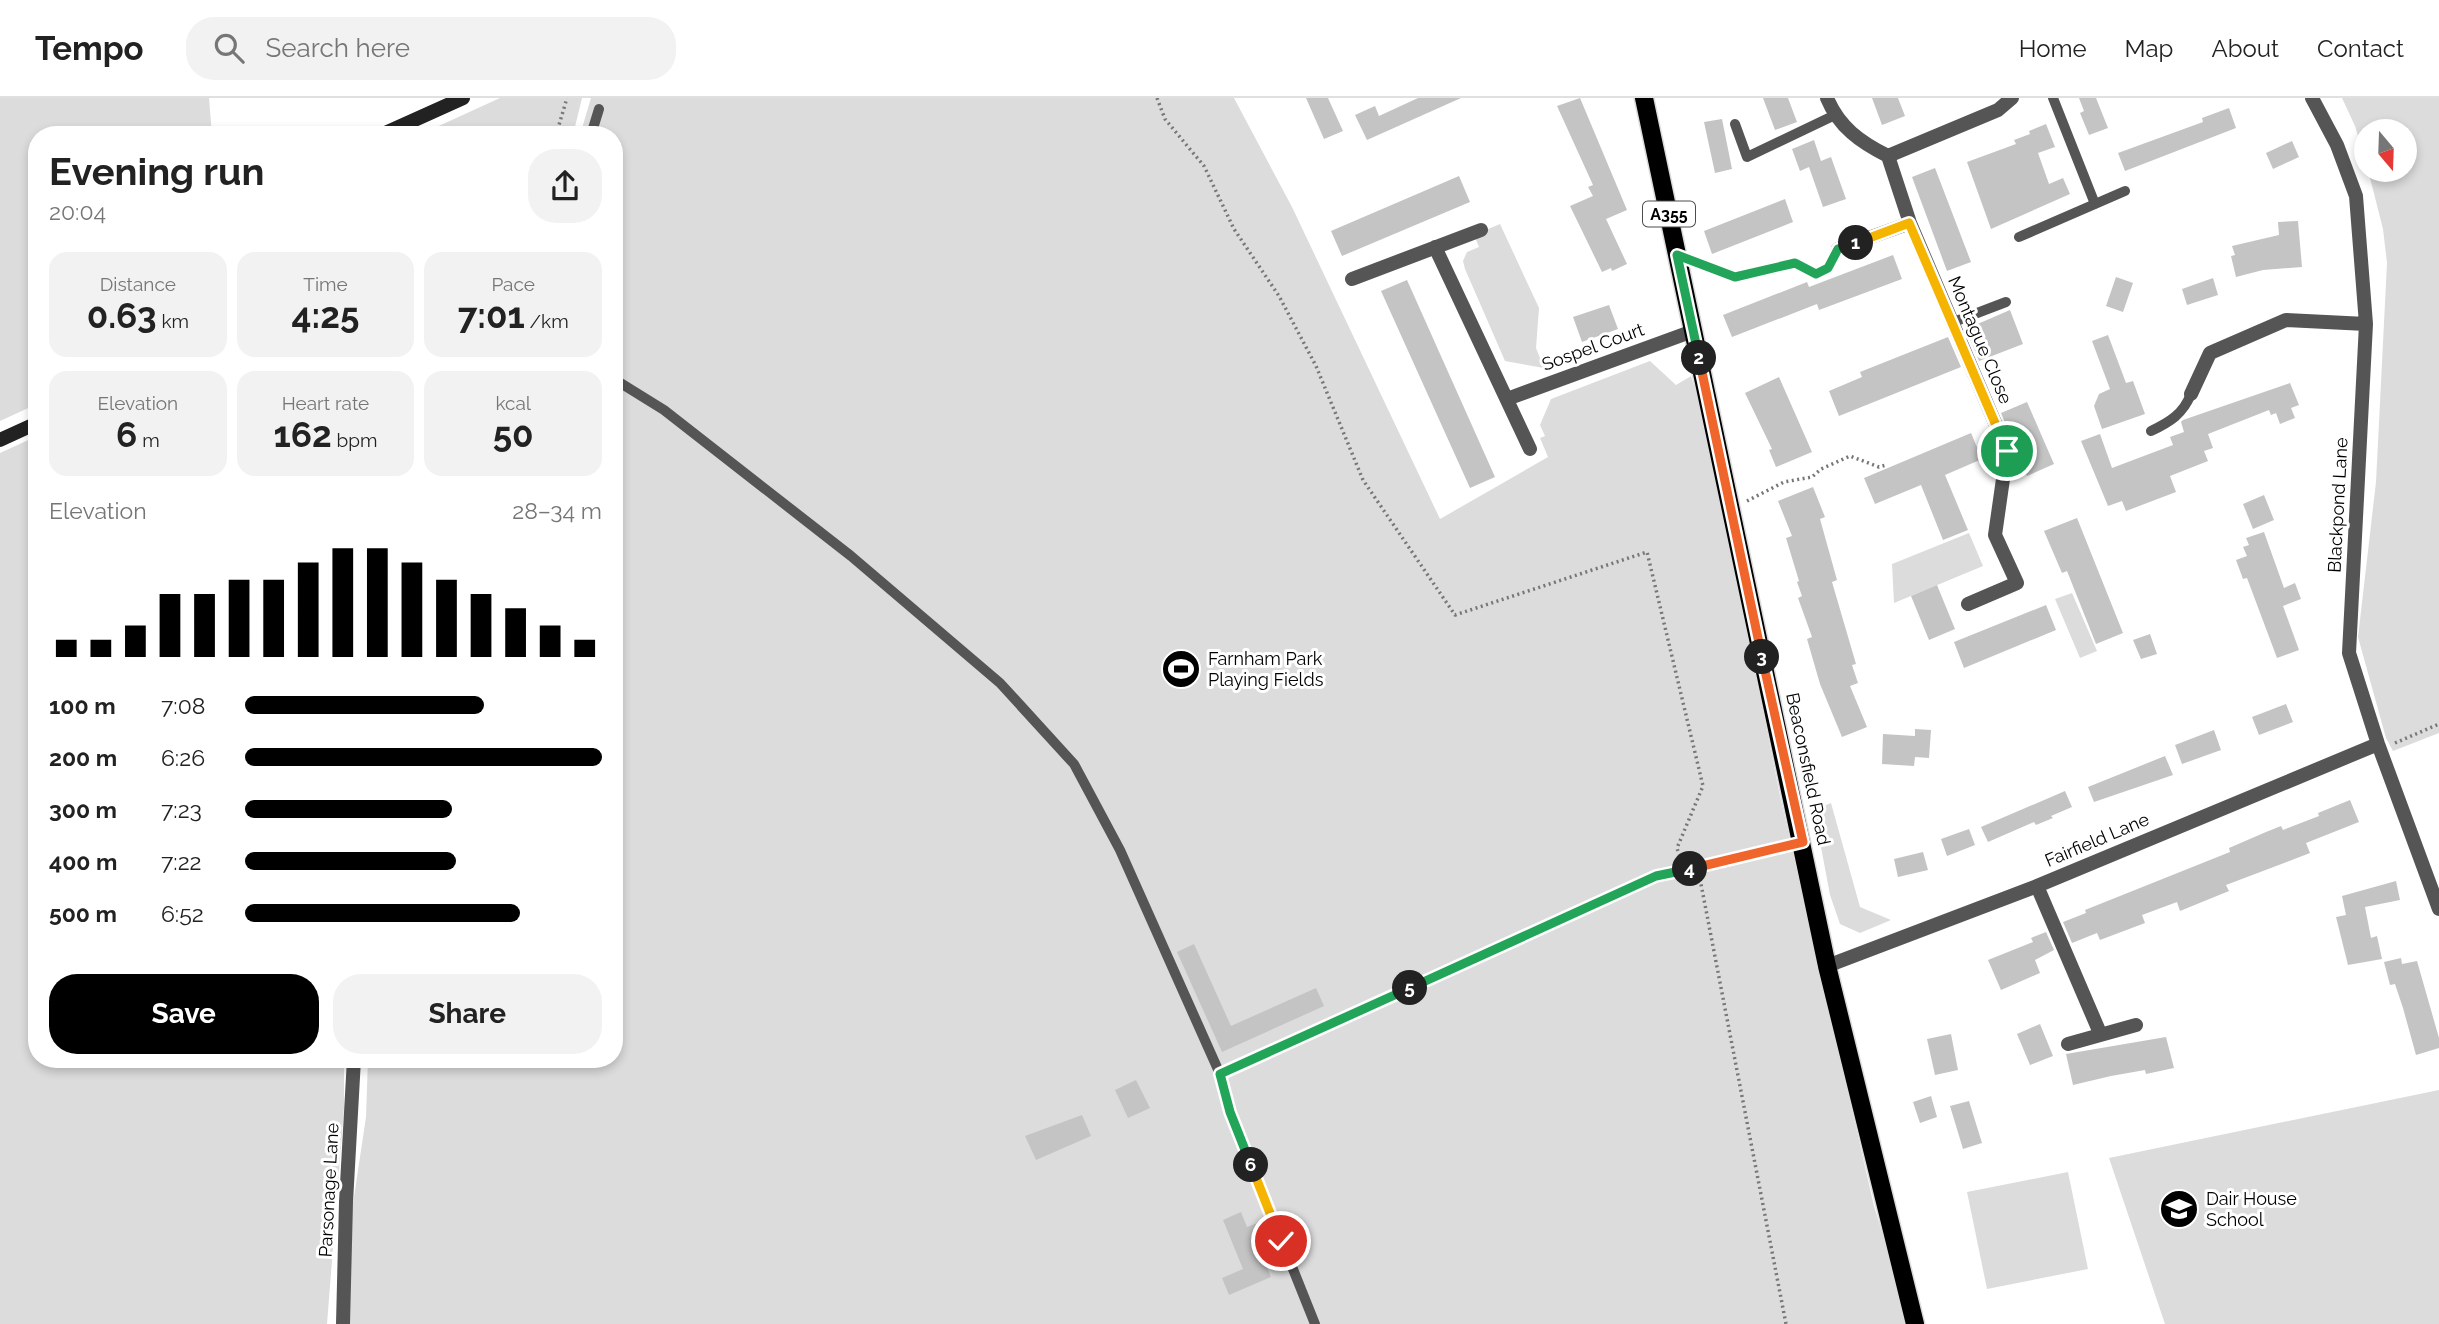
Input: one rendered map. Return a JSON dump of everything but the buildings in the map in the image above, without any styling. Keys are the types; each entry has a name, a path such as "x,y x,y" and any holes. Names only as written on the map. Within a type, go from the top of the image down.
{"main road":[{"path":"402,126 463,98"},
{"name":"Beaconsfield Road","path":"1644,98 1827,966 1915,1324"},
{"path":"0,440 28,427"}],"street":[{"path":"1827,98 1835,116 1862,143 1888,156 1998,110 2012,98"},
{"name":"Blackpond Lane","path":"2312,98 2337,145 2356,196 2366,324 2349,653 2379,746 2439,909"},
{"name":"Montague Close","path":"1888,156 1909,223 2007,451 1995,535 2017,583 1968,604"},
{"path":"1838,249 1909,223"},
{"path":"1352,279 1481,230"},
{"path":"1435,247 1530,449"},
{"path":"2191,394 2210,353 2286,320 2366,324"},
{"name":"Sospel Court","path":"1507,399 1693,331"},
{"name":"Fairfield Lane","path":"1827,966 2037,886 2379,746"},
{"path":"2037,886 2100,1033"},
{"path":"2068,1044 2136,1025"},
{"name":"Parsonage Lane","path":"343,1324 353,1068"}],"lane":[{"path":"2053,98 2095,204"},
{"path":"594,126 599,109"},
{"path":"1735,124 1748,157 1835,116"},
{"path":"2019,237 2125,191"},
{"path":"1951,323 2006,302"},
{"path":"623,385 664,410 851,556 1000,683 1074,764 1120,850 1220,1074 1230,1112 1315,1324"},
{"path":"2151,431 2169,423 2180,413 2191,394"},
{"path":"1220,1074 1656,876 1803,842"}],"path":[{"path":"559,126 567,98"},
{"path":"1157,98 1165,119 1204,166 1234,229 1279,296 1316,366 1363,480 1455,615 1647,552 1703,786 1676,848 1683,870"},
{"path":"1677,255 1735,277 1795,263 1816,274 1828,268 1838,249"},
{"path":"1730,510 1784,482 1812,477 1821,469 1850,456 1880,467 1886,465"},
{"path":"2379,746 2439,724"},
{"path":"1698,867 1786,1324"}],"shaded area":[{"path":"0,98 209,98 211,126 28,126 28,408 0,421"},
{"path":"500,98 582,98 575,126 439,126"},
{"name":"Farnham Park Playing Fields","path":"591,98 1234,98 1292,207 1440,519 1548,457 1540,438 1545,436 1540,425 1551,399 1650,361 1676,385 1691,376 1704,418 1780,796 1874,1206 1910,1324 349,1324 351,1217 366,1117 368,1068 623,1068 623,126 583,126"},
{"path":"2342,98 2439,98 2439,733 2393,751 2386,738 2358,637 2376,482 2387,263 2383,229 2371,182 2417,182 2417,119 2354,119 2354,124"},
{"path":"1500,224 1539,308 1536,348 1544,368 1505,361 1465,269 1463,261 1467,252 1479,247 1474,235"},
{"path":"28,440 28,1068 344,1068 344,1108 327,1324 0,1324 0,453"},
{"path":"1969,533 1983,566 1894,603 1892,564"},
{"path":"2072,593 2097,651 2080,658 2055,599"},
{"path":"1831,803 1860,907 1891,920 1860,933 1840,924 1830,895 1814,810"},
{"path":"2439,1090 2439,1324 2165,1324 2109,1158"},
{"path":"2068,1172 2088,1269 1987,1289 1967,1192"}],"place":[{"name":"Farnham Park Playing Fields","path":"1181,669"},
{"name":"Dair House School","path":"2179,1209"}],"route":[{"path":"1281,1241 1230,1112 1220,1074 1656,876 1803,842 1677,255 1735,277 1780,264 1795,263 1816,274 1828,268 1838,249 1909,223 2007,451"}]}
